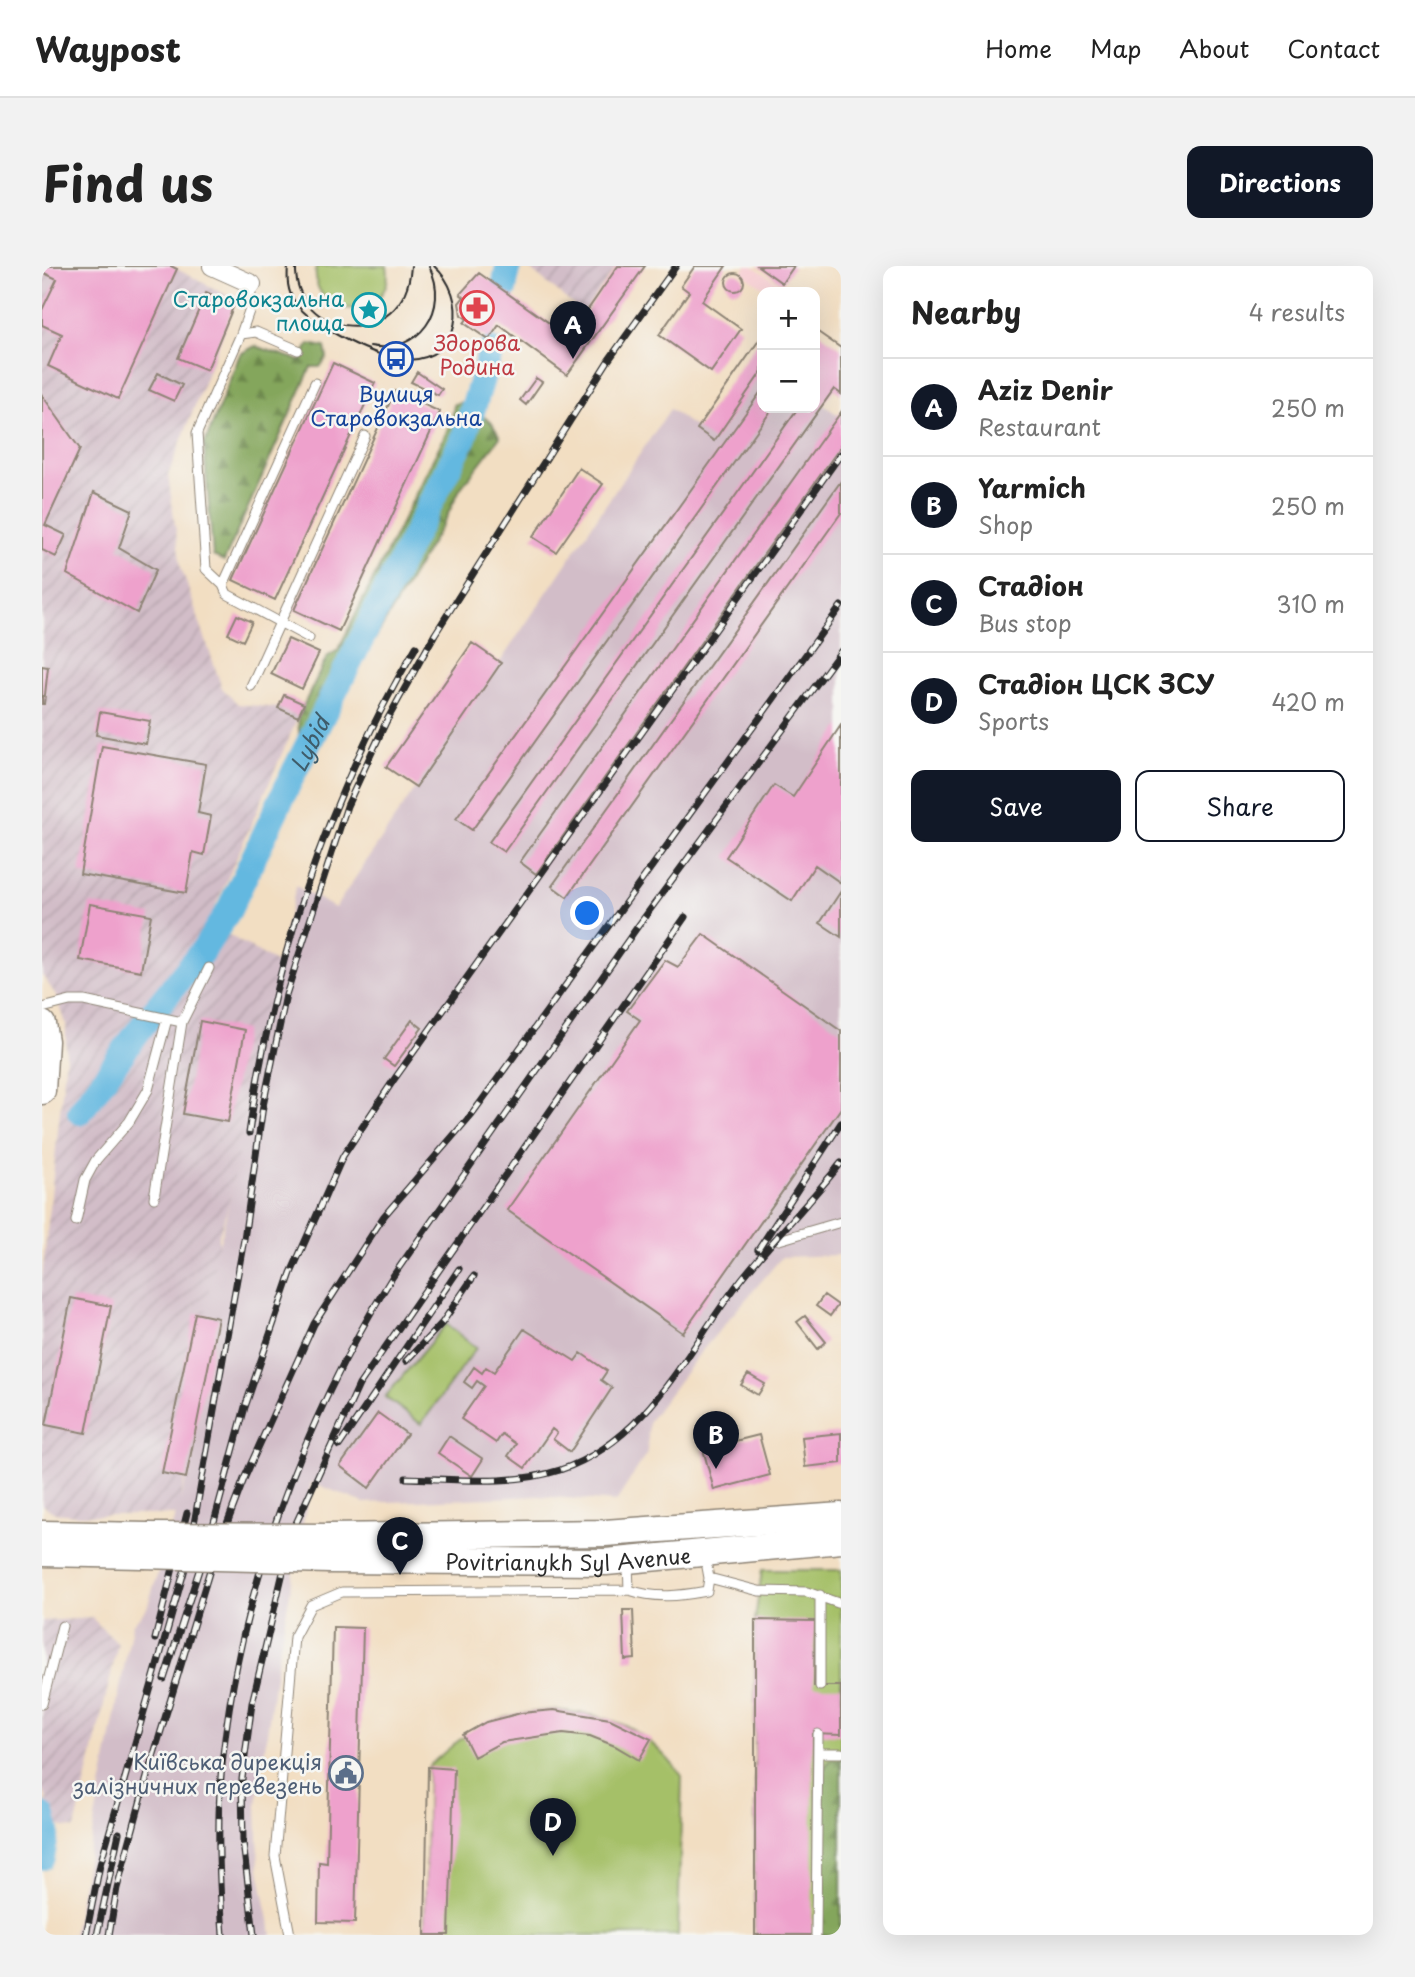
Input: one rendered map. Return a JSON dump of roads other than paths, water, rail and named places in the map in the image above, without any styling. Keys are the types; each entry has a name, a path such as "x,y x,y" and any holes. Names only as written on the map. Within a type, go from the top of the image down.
{"main road":[{"path":"42,1024 45,1041 42,1091"},
{"name":"Povitrianykh Syl Avenue","path":"330,1549 841,1516"},
{"name":"Povitrianykh Syl Avenue","path":"43,1539 707,1566 841,1540"}],"street":[{"path":"212,266 252,284"}],"lane":[{"path":"252,284 249,311 241,334 197,433 206,569 223,584 227,594 309,638"},
{"path":"241,334 256,332 298,350"},
{"path":"223,584 315,383"},
{"path":"251,687 365,436"},
{"path":"155,1198 182,1022 209,968"},
{"path":"42,1008 70,1001 85,1001 182,1022"},
{"path":"76,1221 85,1180 96,1160 129,1122 148,1090 162,1018"},
{"path":"779,1240 841,1222"},
{"path":"290,1935 279,1886 276,1829 294,1637 311,1605 342,1592 629,1590 649,1596 675,1597 707,1591 707,1566 700,1527"},
{"path":"627,1561 629,1590"},
{"path":"707,1566 759,1591 820,1595 841,1604"},
{"path":"820,1595 820,1686"},
{"path":"42,1703 62,1626"},
{"path":"816,1935 818,1734"},
{"path":"818,1753 841,1753"}],"waterway":[{"name":"Lybid","path":"504,289 508,266"},
{"name":"Lybid","path":"80,1112 145,1022 204,949 229,910 294,772 464,437 491,350"},
{"name":"Lybid","path":"42,1815 47,1831 42,1857"}],"tram line":[{"path":"288,266 290,294 315,321 364,348 381,355 408,360 426,357 440,349 449,338 454,324 452,294 445,279 434,266"},
{"path":"296,266 300,290 312,309 329,321 350,326 371,323 390,313 404,294 411,266"},
{"path":"370,346 388,347 403,343 426,326 433,313 436,298 435,282 429,266"}],"railway":[{"path":"86,1935 100,1865 188,1558 244,1239 263,1106 286,995 347,806 386,722 435,634 608,361 676,266"},
{"path":"164,1679 211,1533 245,1407 291,1273 343,1156 393,1081 841,454"},
{"path":"109,1935 117,1888 147,1777 212,1563 244,1479 314,1324 384,1216 472,1114 841,606"},
{"path":"249,1133 273,1006 308,882 330,821 356,762 416,647"},
{"path":"223,1935 219,1800 232,1693 244,1631 281,1508 330,1390 391,1279 638,926 841,651"},
{"path":"254,1935 243,1842 242,1779 252,1703 293,1530 359,1385 685,917"},
{"path":"758,1250 841,1123"},
{"path":"406,1478 503,1480 541,1475 590,1457 616,1439 640,1418 660,1394 734,1289 841,1163"},
{"path":"339,1446 459,1269"},
{"path":"406,1361 442,1323 474,1276"},
{"path":"155,1639 187,1513"},
{"path":"97,1935 119,1833"}],"place":[{"name":"Здорова Родина","path":"477,308"},
{"name":"Старовокзальна площа","path":"369,310"},
{"name":"Вулиця Старовокзальна","path":"396,359"},
{"name":"Aziz Denir","path":"573,359"},
{"name":"Yarmich","path":"716,1469"},
{"name":"Стадіон","path":"400,1575"},
{"name":"Київська дирекція залізничних перевезень","path":"346,1773"},
{"name":"Стадіон ЦСК ЗСУ","path":"553,1856"}]}
